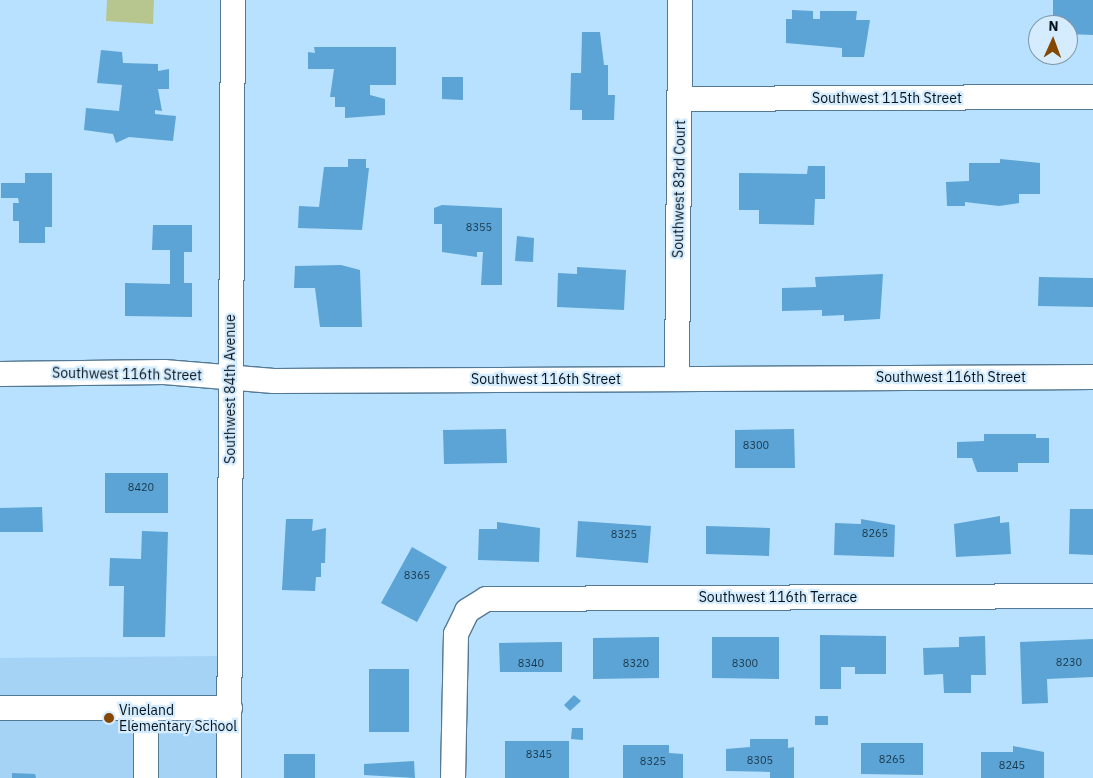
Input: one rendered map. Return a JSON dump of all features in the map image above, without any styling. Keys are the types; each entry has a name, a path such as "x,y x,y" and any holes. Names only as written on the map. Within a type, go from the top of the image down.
{"street":[{"name":"Southwest 84th Avenue","path":"229,778 233,0"},
{"name":"Southwest 83rd Court","path":"677,378 680,0"},
{"name":"Southwest 115th Street","path":"680,98 1093,97"},
{"name":"Southwest 116th Street","path":"0,374 164,372 274,381 1093,377"},
{"name":"Southwest 116th Terrace","path":"453,778 455,648 459,622 467,611 497,598 1093,596"},
{"path":"0,708 230,708"},
{"path":"146,708 146,778"}],"shaded area":[{"name":"Vineland Elementary School","path":"219,656 219,778 0,778 0,658"}],"green space":[{"path":"107,0 154,0 153,24 106,21"}],"building":[{"path":"1053,0 1093,0 1093,35 1078,34 1078,15 1053,15"},
{"path":"792,10 813,11 813,19 820,19 820,11 857,11 856,20 870,20 864,57 842,57 842,48 786,43 786,19 792,19"},
{"path":"582,32 600,32 604,65 608,65 608,95 615,95 614,120 582,120 582,110 570,110 571,73 581,73"},
{"path":"314,47 396,47 396,85 370,85 370,95 385,99 385,115 345,118 345,107 335,107 335,97 330,97 334,69 308,69 308,52 315,53"},
{"path":"101,50 122,52 123,63 158,64 158,71 169,69 169,89 158,89 162,111 155,110 155,114 176,116 173,141 129,137 116,143 113,134 84,130 86,108 119,111 122,85 97,83"},
{"path":"442,77 463,77 463,100 442,99"},
{"path":"348,159 366,159 366,168 369,168 362,230 298,228 299,206 319,207 324,167 348,167"},
{"path":"1000,159 1040,163 1040,194 1019,194 1019,203 999,206 965,202 965,206 947,206 946,182 969,181 969,163 1000,163"},
{"path":"808,166 825,166 825,199 815,199 814,225 759,224 759,210 739,210 739,173 807,174"},
{"path":"25,173 52,173 52,227 45,227 45,243 19,243 19,221 13,221 13,203 19,203 18,198 1,198 1,183 25,183"},
{"path":"442,205 502,208 502,285 481,285 483,252 477,252 477,257 442,252 442,224 434,224 434,208"},
{"path":"153,225 192,225 192,252 184,252 184,283 192,283 192,317 125,316 125,283 170,284 170,250 152,250"},
{"path":"517,236 534,238 533,262 515,261"},
{"path":"341,265 360,270 362,327 320,327 315,288 294,288 295,266"},
{"path":"577,267 626,270 624,310 557,307 558,273 577,274"},
{"path":"883,274 880,319 844,321 844,315 822,316 822,310 782,311 782,288 816,287 815,277"},
{"path":"1039,277 1093,278 1093,307 1038,306"},
{"path":"506,429 507,463 444,464 443,430"},
{"path":"794,429 795,468 735,468 735,430"},
{"path":"984,434 1036,434 1036,438 1049,438 1049,463 1018,463 1018,472 977,472 972,458 957,458 957,442 984,441"},
{"path":"105,473 168,473 168,513 105,513"},
{"path":"42,507 43,532 0,532 0,508"},
{"path":"1070,509 1093,509 1093,555 1069,554"},
{"path":"1000,516 1000,523 1009,522 1011,554 956,557 954,524"},
{"path":"286,519 313,519 312,531 326,528 325,563 321,563 321,577 316,577 315,591 282,590"},
{"path":"861,519 895,525 894,557 834,555 835,523 861,524"},
{"path":"578,521 651,526 648,563 576,557"},
{"path":"497,522 540,528 539,562 478,560 479,529 497,529"},
{"path":"706,526 770,528 769,556 706,554"},
{"path":"142,531 168,532 165,637 123,637 124,586 109,586 110,558 141,559"},
{"path":"412,547 447,567 417,622 381,603"},
{"path":"820,635 886,636 886,674 855,674 855,667 841,667 841,689 820,689"},
{"path":"985,636 986,675 971,675 971,693 944,693 943,674 924,675 923,648 959,647 959,637"},
{"path":"659,637 659,678 593,679 593,638"},
{"path":"712,637 779,637 779,679 712,678"},
{"path":"1093,639 1093,677 1047,679 1048,703 1022,704 1020,642"},
{"path":"562,642 562,672 500,672 499,643"},
{"path":"369,669 409,669 409,732 369,732"},
{"path":"574,695 581,701 570,711 564,705"},
{"path":"815,716 828,716 828,725 815,725"},
{"path":"572,728 583,728 583,740 571,739"},
{"path":"750,739 788,739 788,748 794,747 794,778 770,778 770,772 726,771 726,749 750,747"},
{"path":"505,741 569,741 569,778 505,778"},
{"path":"861,743 923,743 923,775 861,774"},
{"path":"623,745 669,745 669,753 683,754 683,778 623,778"},
{"path":"1013,746 1044,752 1044,778 981,778 981,752 1013,752"},
{"path":"284,754 315,754 315,778 284,778"},
{"path":"414,761 415,778 364,775 364,764"},
{"path":"12,773 35,774 36,778 12,778"}],"place":[{"name":"Vineland Elementary School","path":"109,718"}]}
